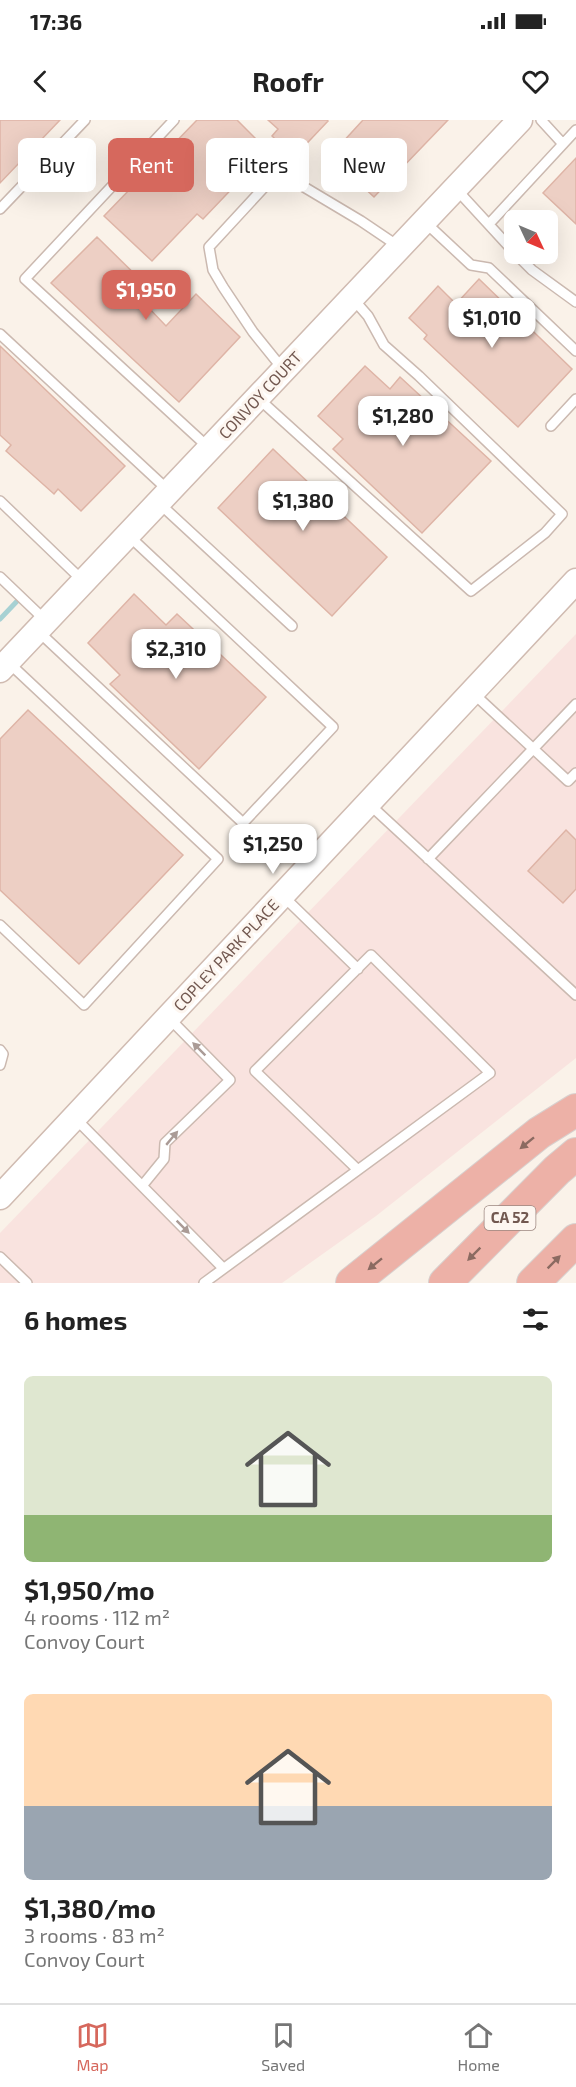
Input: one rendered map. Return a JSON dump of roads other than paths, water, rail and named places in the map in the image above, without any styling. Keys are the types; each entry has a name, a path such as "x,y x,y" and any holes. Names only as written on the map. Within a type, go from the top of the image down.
{"highway":[{"path":"352,1283 539,1133 576,1110"},
{"name":"CA 52","path":"445,1283 557,1170 576,1154"},
{"path":"533,1283 576,1240"}],"main road":[{"name":"CONVOY COURT","path":"4,665 520,120"},
{"name":"COPLEY PARK PLACE","path":"0,1197 576,582"}],"lane":[{"path":"0,209 84,120"},
{"path":"174,120 25,279 209,448"},
{"path":"541,120 563,144"},
{"path":"489,224 576,130"},
{"path":"284,370 253,332 223,287 213,270 208,247 268,183 294,181 400,247"},
{"path":"455,189 504,241"},
{"path":"424,221 471,265 489,268 576,351"},
{"path":"526,264 576,302"},
{"path":"258,397 471,591 545,533 562,514 384,345 368,316 352,298"},
{"path":"0,334 292,626"},
{"path":"551,426 576,399"},
{"path":"0,501 83,581"},
{"path":"0,577 42,626 243,823 333,727 128,535"},
{"path":"0,925 84,1005 218,860 4,665"},
{"path":"472,692 576,789"},
{"path":"428,858 576,704"},
{"path":"568,781 576,773"},
{"path":"368,803 576,995"},
{"path":"282,895 358,969"},
{"path":"204,1283 223,1268 358,1170 490,1073 371,955 255,1071 358,1170"},
{"path":"142,1186 164,1159 165,1143 230,1080 168,1017"},
{"path":"0,1050 3,1054 0,1065"},
{"path":"74,1117 223,1268"},
{"path":"0,1257 27,1283"}],"waterway":[{"path":"0,619 21,597"}]}
